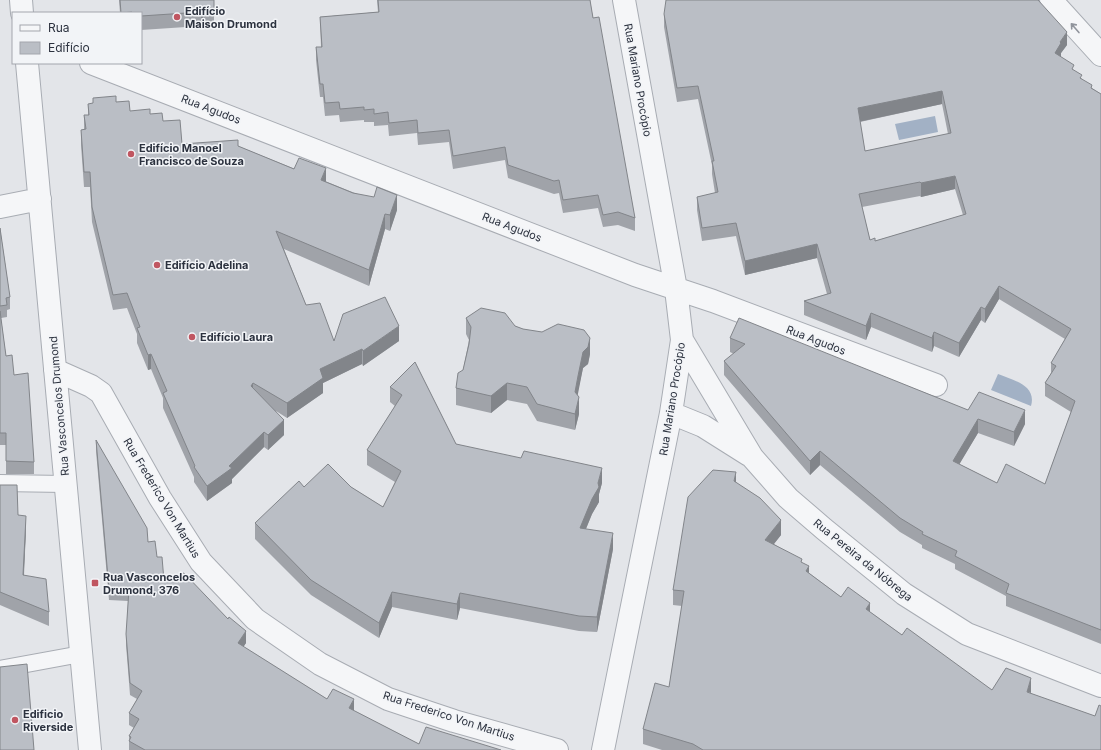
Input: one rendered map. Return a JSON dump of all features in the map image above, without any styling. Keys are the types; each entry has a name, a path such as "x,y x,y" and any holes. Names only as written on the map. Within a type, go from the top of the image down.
{"street":[{"path":"21,0 22,12"},
{"name":"Rua Mariano Procópio","path":"603,750 671,413 682,340 676,289 624,0"},
{"path":"1051,0 1101,55"},
{"name":"Rua Vasconcelos Drumond","path":"27,64 90,750"},
{"name":"Rua Agudos","path":"94,64 635,275 713,301 936,385"},
{"path":"0,207 40,199"},
{"name":"Rua Pereira da Nóbrega","path":"682,340 752,457 788,498 904,594 967,634 1101,686"},
{"name":"Rua Frederico Von Martius","path":"55,370 90,386 101,393 160,498 200,562 255,619 320,664 388,699 557,750"},
{"name":"Rua Pereira da Nóbrega","path":"671,413 703,426 752,457"}],"lane":[{"path":"0,483 66,484"},
{"path":"0,669 81,654"}],"water":[{"path":"935,116 938,132 899,140 895,124"},
{"path":"998,374 1017,381 1027,388 1032,399 1031,406 991,390"}],"building":[{"path":"120,0 214,0 214,8 203,8 201,12 142,16 142,12 121,12"},
{"path":"378,0 590,0 593,18 599,17 635,218 618,212 603,215 598,195 563,200 559,180 554,181 508,165 505,147 453,156 449,130 418,133 417,120 389,123 388,112 374,114 374,109 364,110 364,107 340,109 339,102 325,103 323,84 320,84 316,47 322,47 320,17 379,12"},
{"path":"666,0 1038,0 1067,32 1055,53 1074,65 1072,69 1082,75 1080,78 1092,85 1091,88 1101,94 1101,630 1006,593 1009,584 955,556 957,551 922,534 923,532 900,518 820,451 810,461 724,361 745,344 730,338 739,318 968,410 979,392 1025,410 1014,432 978,419 953,461 997,483 1006,464 1045,484 1075,401 1045,383 1056,366 1051,363 1071,329 999,286 985,309 981,307 959,343 934,332 932,338 871,313 866,326 804,301 831,293 817,244 745,261 736,223 702,228 697,197 718,192 712,161 714,161 698,86 677,88 664,14","holes":["942,91 951,133 865,151 858,108","955,176 966,214 875,241 875,238 870,240 859,194"]},
{"path":"116,96 116,102 129,101 130,111 150,109 150,114 162,113 163,121 180,120 182,144 238,140 238,146 294,169 299,158 326,168 321,180 353,193 374,197 377,187 397,195 390,215 385,214 369,270 276,231 306,305 320,303 334,341 343,314 385,297 399,326 363,351 362,349 320,369 323,378 287,403 253,383 251,386 284,420 268,435 264,432 229,466 232,468 207,486 194,467 195,466 163,393 167,391 151,354 148,355 137,328 140,327 127,293 113,295 92,207 90,172 84,172 81,130 86,129 84,115 89,115 88,104 93,103 93,98"},
{"path":"0,228 10,297 6,298 7,305 0,306"},
{"path":"481,308 505,313 515,326 523,329 542,332 558,324 584,330 590,338 588,347 583,352 578,376 575,392 579,397 575,414 537,404 527,387 507,383 491,396 456,388 458,373 463,370 469,344 471,327 466,318"},
{"path":"0,311 6,356 12,355 14,375 28,373 34,462 6,461 6,433 0,433"},
{"path":"415,362 456,444 521,458 524,451 602,468 598,483 599,487 592,499 580,528 613,533 597,617 579,616 460,593 457,604 392,592 379,623 311,580 255,523 299,481 304,487 328,464 351,487 383,507 401,471 367,450 402,395 390,387"},
{"path":"96,440 147,528 148,542 155,541 157,557 162,557 164,581 184,573 228,619 229,617 246,631 238,643 327,699 333,689 354,699 349,708 419,744 426,727 501,750 145,750 129,741 131,737 129,736 139,719 129,713 142,691 130,683 126,634 129,589 109,589"},
{"path":"713,470 736,472 734,481 760,498 781,520 765,540 802,559 801,562 809,566 806,571 841,597 848,587 870,603 866,609 902,635 907,628 992,690 1006,668 1031,678 1027,692 1095,716 1099,705 1101,706 1101,750 703,750 693,744 643,729 655,683 669,687 684,591 673,590 688,497"},
{"path":"0,485 17,485 18,515 26,516 23,575 46,579 49,612 0,592"},
{"name":"Edificio Riverside","path":"27,664 34,750 0,750 0,667"}],"place":[{"name":"Edifício Maison Drumond","path":"177,17"},
{"name":"Edifício Manoel Francisco de Souza","path":"131,154"},
{"name":"Edifício Adelina","path":"157,265"},
{"name":"Edifício Laura","path":"192,337"},
{"name":"Rua Vasconcelos Drumond, 376","path":"95,583"},
{"name":"Edificio Riverside","path":"15,720"}]}
